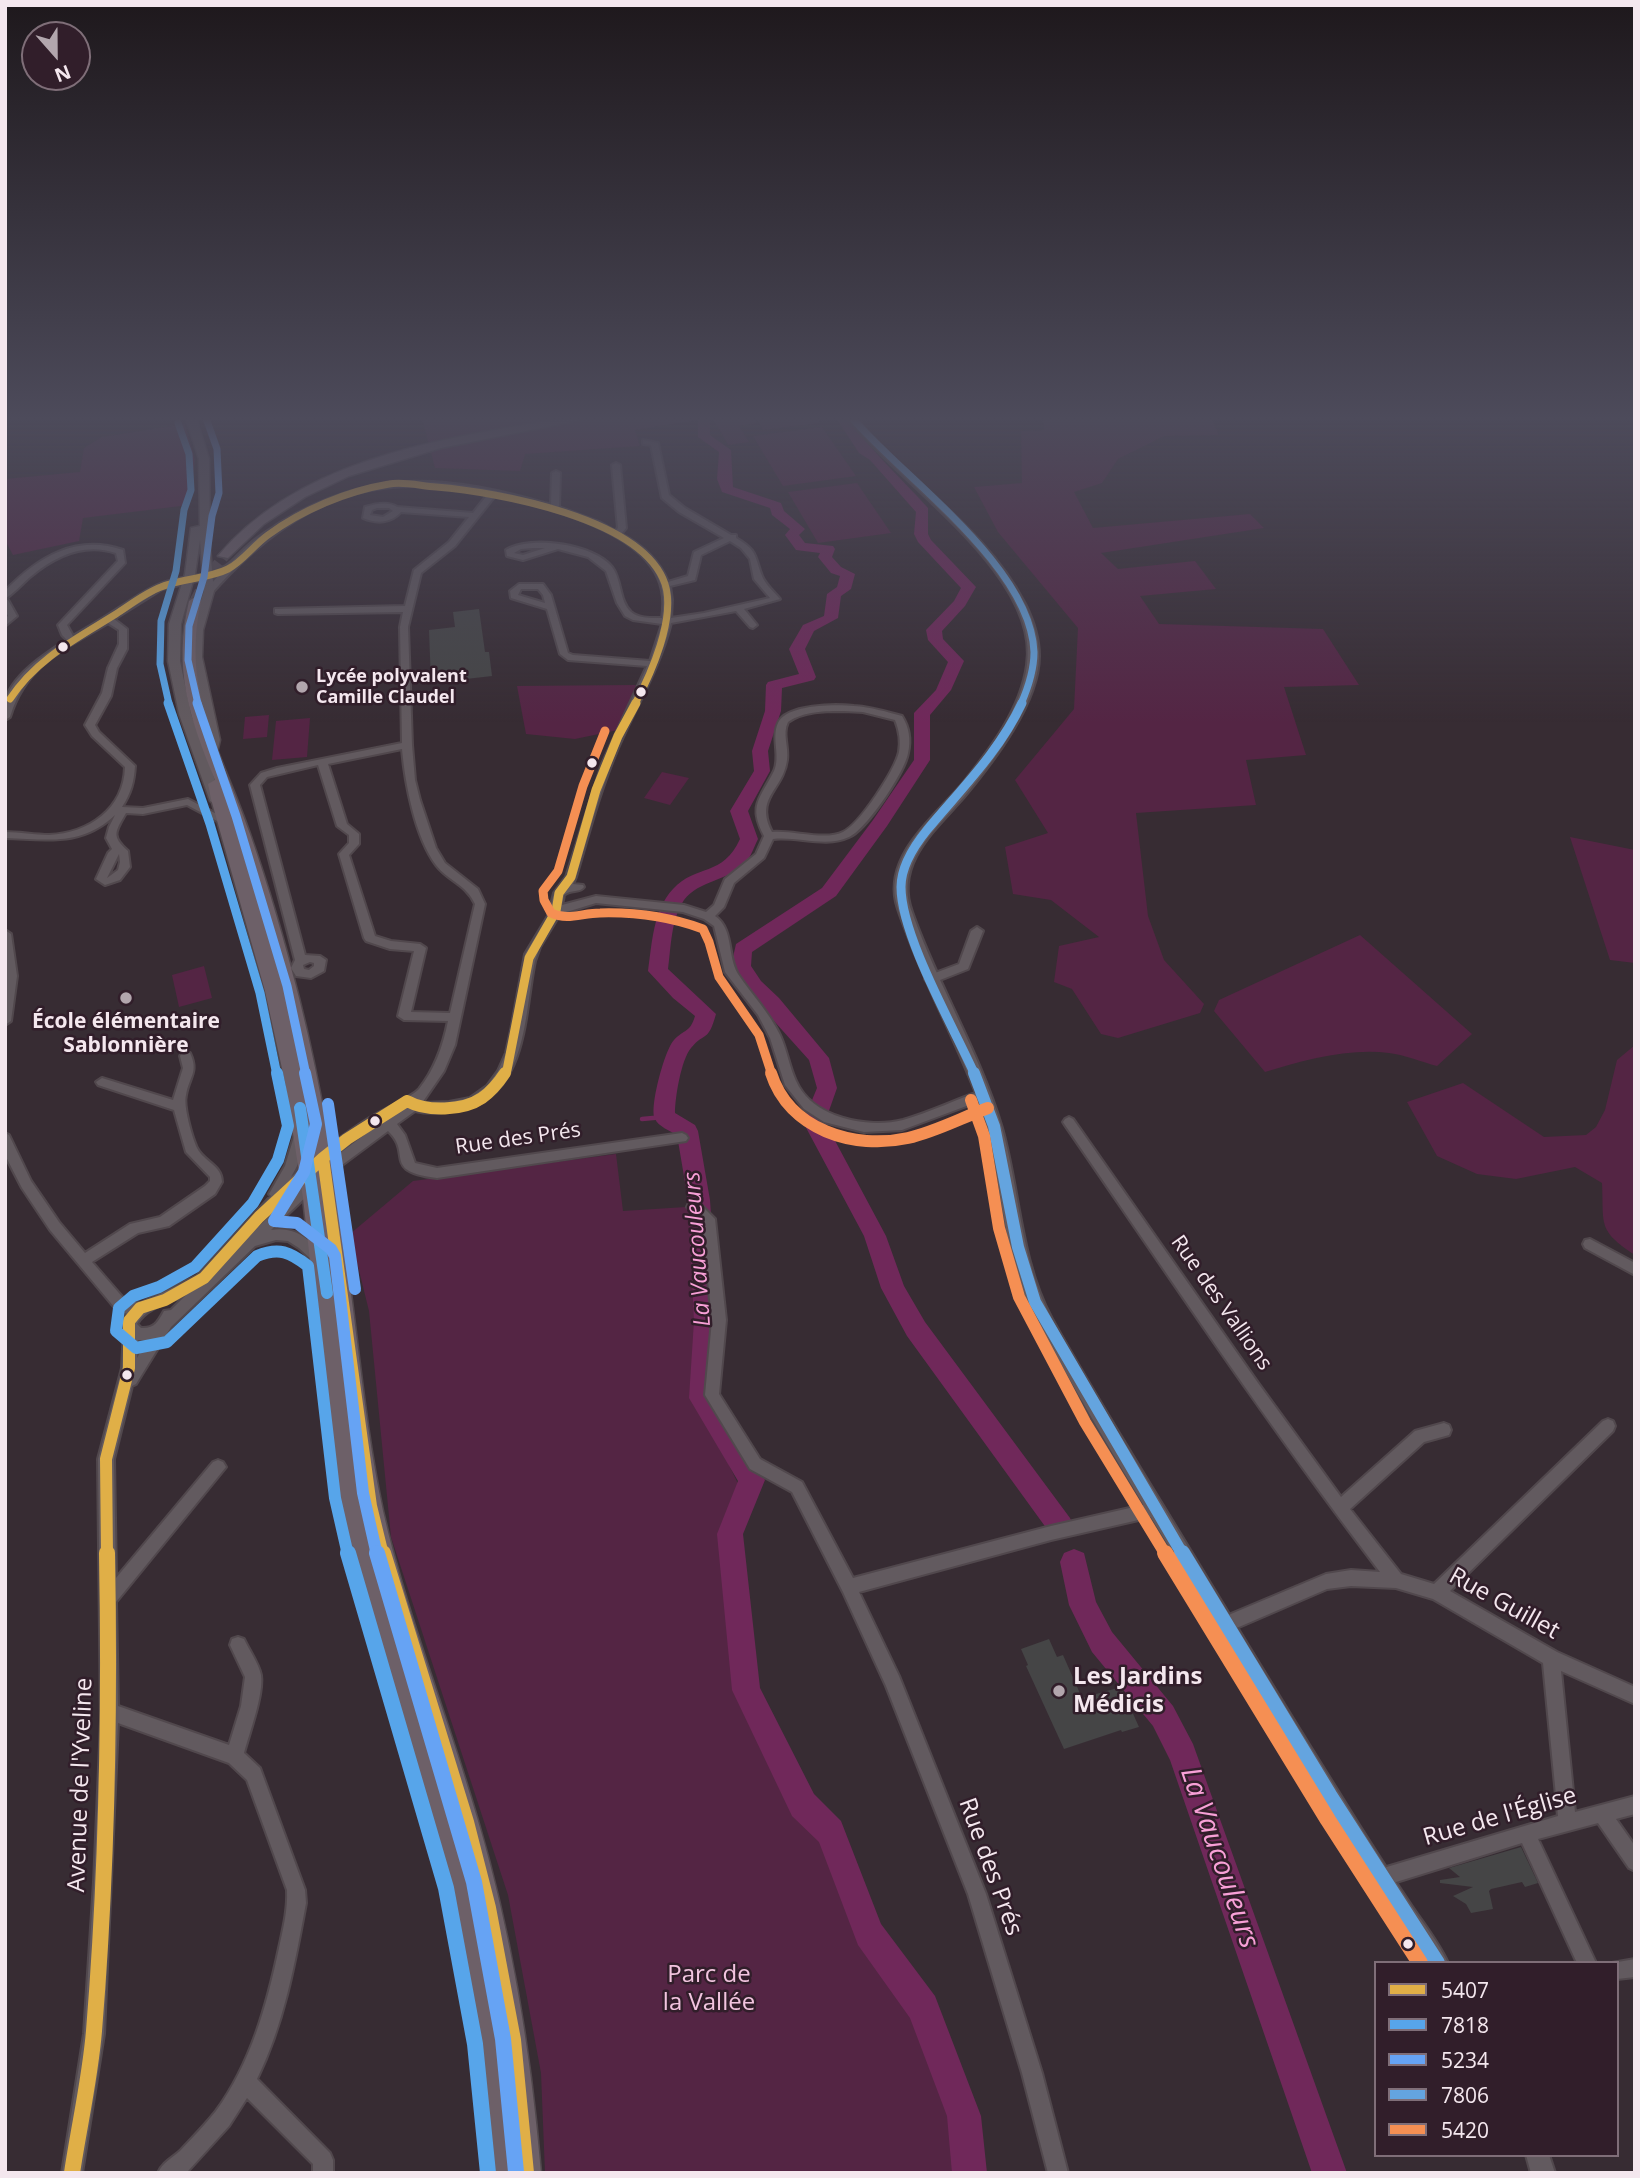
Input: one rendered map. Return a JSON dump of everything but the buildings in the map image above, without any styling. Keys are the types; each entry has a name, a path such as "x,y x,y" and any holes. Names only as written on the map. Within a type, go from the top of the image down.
{"main road":[{"path":"197,520 189,577 175,624 174,661 185,714 223,820 274,990 302,1126 318,1164 371,1506 385,1565 485,1891 509,2010 526,2173"},
{"path":"206,520 209,592 197,630 196,657 214,740 210,757 233,807 264,900 313,1099 321,1259 349,1495 366,1573 460,1885 487,2028 502,2173"},
{"path":"225,556 265,520"},
{"path":"195,601 188,631 188,669 223,820"}],"street":[{"path":"209,592 238,558 295,520"},
{"path":"318,1164 413,1101 438,1071 449,1045 480,914 480,904 474,891 441,865 431,848 410,780 404,662 406,609 417,572 452,544 470,520"},
{"path":"413,1101 461,1106 481,1098 496,1086 507,1070 529,958 571,877 611,752 640,695 666,619 668,608 665,585 650,558 616,534 581,520"},
{"path":"616,534 622,528 621,520"},
{"path":"556,547 588,554 604,563 611,571 628,615 636,618 679,620 776,599 758,579 754,559 744,546 700,520"},
{"path":"952,520 1017,596 1027,615 1033,644 1029,682 1010,722 958,795 918,842 904,870 900,892 931,979 998,1132 1012,1224 1032,1293 1097,1415 1380,1878 1436,1961"},
{"path":"665,585 692,578 697,554 733,537"},
{"path":"5,596 10,585 71,549 100,545 120,552 122,561 62,625 66,635 74,641"},
{"path":"5,717 8,700 22,681 46,658 160,587 238,558"},
{"path":"207,569 228,569"},
{"path":"5,602 13,616 5,623"},
{"path":"737,607 753,625"},
{"path":"551,608 564,654 571,658 652,664"},
{"path":"278,611 406,609"},
{"path":"109,619 123,629 126,643 111,671 108,693 92,714 90,725 95,734 130,766 132,781 111,830 110,837 118,849"},
{"path":"850,708 899,718 903,726 901,761 856,829 831,838 781,834 769,836 760,820 758,808 784,761 781,725 785,718 794,712 850,708"},
{"path":"301,961 254,785 264,775 407,745"},
{"path":"322,761 342,827 354,834 354,844 344,854 369,938 375,942 420,948 404,1016 455,1017"},
{"path":"5,835 47,838 68,836 88,829 120,810 143,811 188,802 223,820"},
{"path":"708,916 719,907 729,881 760,856 769,836"},
{"path":"571,877 586,895"},
{"path":"559,899 586,895 684,909 708,916 719,924 731,972 764,1013 776,1038 791,1086 808,1106 828,1119 864,1127 902,1125 984,1095"},
{"path":"559,899 569,905 586,895"},
{"path":"931,979 964,966 977,931"},
{"path":"5,933 11,976 5,1021"},
{"path":"83,1261 135,1228 164,1222 211,1190 216,1182 216,1175 192,1152 179,1107 179,1096 189,1068 187,1056"},
{"path":"102,1082 179,1107"},
{"path":"130,1328 131,1316 146,1306 180,1293 204,1278 264,1211 347,1139 384,1121"},
{"name":"Rue des Prés","path":"384,1121 397,1132 404,1158 411,1167 437,1173 682,1138"},
{"name":"Rue des Vallions","path":"1069,1122 1340,1508 1395,1580"},
{"path":"264,1211 291,1166 302,1126"},
{"path":"5,1138 14,1164 36,1204 116,1300 122,1307 167,1309 165,1325 146,1335 130,1328 116,1300"},
{"path":"318,1164 347,1139"},
{"name":"Avenue de l'Yveline","path":"121,1399 165,1325 249,1244 318,1164"},
{"name":"Rue des Prés","path":"694,1207 708,1219 719,1320 712,1395 755,1464 797,1487 849,1587 893,1682 977,1894 1032,2073 1058,2173"},
{"path":"249,1244 270,1235 291,1235 321,1259"},
{"path":"1590,1244 1635,1270"},
{"name":"Avenue de l'Yveline","path":"72,2173 94,2034 110,1712 106,1459 130,1361 130,1328"},
{"path":"1437,1592 1608,1426"},
{"path":"1340,1508 1420,1436 1444,1430"},
{"path":"108,1600 218,1467"},
{"path":"849,1587 1051,1533 1156,1509"},
{"name":"Rue Guillet","path":"1225,1625 1326,1582 1351,1578 1395,1580 1437,1592 1551,1658 1635,1696"},
{"path":"234,1756 249,1706 253,1676 238,1645"},
{"path":"1551,1658 1567,1822"},
{"path":"110,1712 234,1756 254,1774 296,1890 297,1903 282,1983 247,2083 212,2133 177,2168 168,2173"},
{"name":"Rue de l'Église","path":"1380,1878 1526,1833 1635,1805"},
{"path":"1602,1813 1635,1862"},
{"path":"1526,1833 1586,1961"},
{"path":"247,2083 323,2160 323,2173"}],"green space":[{"path":"5,520 83,520 79,541 13,555 5,540"},
{"path":"804,520 882,520 891,533 818,543"},
{"path":"991,520 1089,520 1093,528 1187,520 1256,520 1264,528 1101,553 1118,569 1195,561 1216,589 1140,596 1159,624 1323,629 1359,685 1284,687 1306,755 1246,760 1256,805 1136,813 1148,916 1164,960 1204,1004 1200,1013 1118,1038 1101,1034 1072,989 1054,982 1059,946 1099,937 1051,900 1013,894 1005,847 1048,833 1015,780 1074,709 1078,628 998,532"},
{"path":"636,685 618,730 575,739 526,734 517,686"},
{"path":"269,715 267,737 243,739 245,717"},
{"path":"310,718 307,757 272,760 276,721"},
{"path":"662,772 689,778 670,805 644,798"},
{"path":"1570,837 1635,850 1635,963 1610,960"},
{"path":"1360,935 1472,1034 1437,1066 1395,1054 1358,1052 1311,1059 1265,1072 1214,1011 1219,1000"},
{"path":"204,966 212,998 179,1007 172,975"},
{"path":"1635,1045 1635,1255 1608,1232 1603,1218 1602,1183 1575,1167 1516,1179 1477,1174 1437,1156 1407,1102 1463,1083 1544,1137 1586,1135 1596,1127 1605,1110 1617,1060"},
{"name":"Parc de la Vallée","path":"616,1154 623,1211 686,1207 696,1222 703,1411 741,1490 723,1541 740,1657 856,1878 958,2087 967,2173 545,2173 541,2073 508,1895 391,1537 369,1311 350,1234 413,1181"}],"waterway":[{"name":"La Vaucouleurs","path":"786,520 798,529 792,535 801,547 828,549 825,557 836,570 848,574 844,589 834,594 831,618 808,628 797,649 808,677 774,685 773,711 760,751 762,771 739,811 749,839 742,855 732,865 687,887 674,901 667,917 658,971 706,1014 701,1031 681,1045 665,1095 664,1117 687,1131 699,1200 706,1321 701,1398 752,1480 730,1534 746,1690 803,1805 830,1832 869,1934 923,2008 964,2116 970,2173"},
{"name":"La Vaucouleurs","path":"922,520 921,534 925,542 969,587 960,603 934,630 936,640 956,661 944,690 922,713 922,760 881,822 829,892 743,949 741,966 754,986 819,1058 827,1088 814,1122 875,1236 893,1288 916,1329 1061,1527"},
{"path":"642,1119 664,1117"},
{"name":"La Vaucouleurs","path":"1074,1562 1083,1605 1102,1642 1163,1716 1183,1754 1330,2173"}],"tunnel":[{"path":"195,601 206,580 224,556"}],"transit line":[{"name":"7818","path":"183,520 176,571 161,621 160,664 172,719 210,824 260,993 288,1126 278,1160 253,1203 195,1267 159,1287 133,1296 119,1308 116,1331 136,1348 167,1342 257,1256 284,1250 308,1266 335,1498 353,1577 446,1888 475,2044 488,2173"},
{"name":"5234","path":"212,520 204,577 189,626 188,660 199,710 236,816 287,986 316,1124 304,1172 274,1221 297,1223 331,1249 335,1256 363,1493 380,1569 474,1882 503,2039 516,2172"},
{"name":"5407","path":"10,699 22,681 46,658 160,587 228,569 269,534 295,520"},
{"name":"5407","path":"407,1101 420,1108 461,1106 481,1099 496,1086 507,1070 529,958 556,911 559,893 571,877 596,790 618,736 640,695 660,643 669,608 665,585 657,567 644,552 582,520"},
{"name":"7806","path":"954,520 985,552 1020,604 1032,636 1034,656 1026,693 1007,731 958,796 926,831 909,858 901,887 910,929 986,1102 1000,1149 1024,1270 1043,1318 1225,1626 1436,1961"},
{"name":"5420","path":"605,731 583,786 558,871 543,891 544,900 551,913 563,917 592,913 638,915 666,918 703,929 719,977 759,1035 778,1090 802,1118 818,1128 853,1140 891,1141 919,1135 988,1108"},
{"name":"5420","path":"971,1100 984,1136 999,1228 1019,1297 1029,1320 1085,1422 1328,1820 1419,1961"},
{"name":"5407","path":"72,2173 94,2034 103,1882 110,1721 106,1459 129,1368 129,1321 140,1308 165,1300 204,1278 259,1217 323,1158 347,1139 407,1101"},
{"name":"5234","path":"328,1104 355,1289"},
{"name":"7818","path":"300,1108 327,1293"},
{"name":"5407","path":"323,1158 371,1506 391,1586 466,1822 488,1908 513,2040 526,2173"}],"place":[{"name":"Lycée polyvalent Camille Claudel","path":"302,687"},
{"name":"École élémentaire Sablonnière","path":"126,998"},
{"name":"Les Jardins Médicis","path":"1059,1691"}]}
